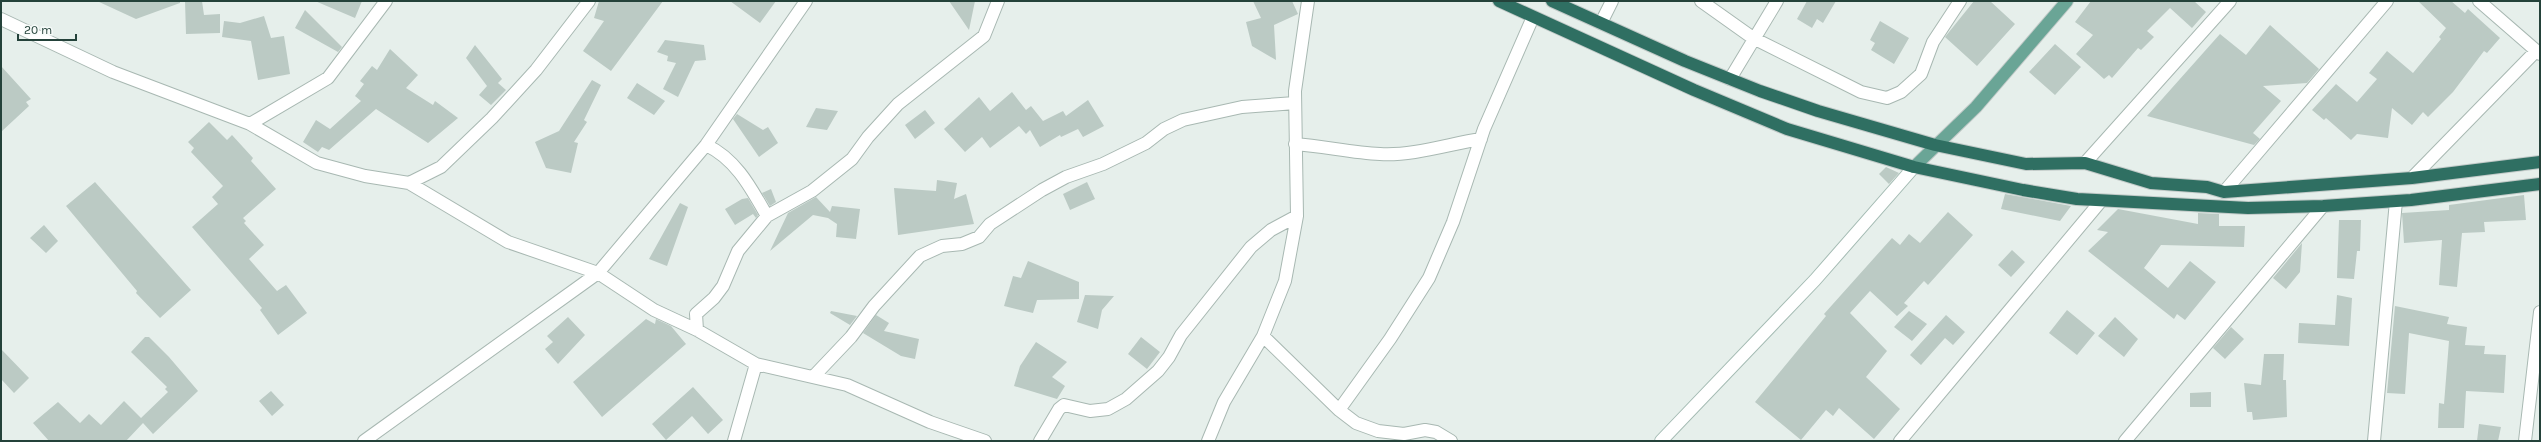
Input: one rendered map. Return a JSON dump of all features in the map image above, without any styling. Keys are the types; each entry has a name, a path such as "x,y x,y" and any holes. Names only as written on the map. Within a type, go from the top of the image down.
{"highway":[{"path":"1499,1 1694,90 1787,129 1914,167 2023,190 2101,201 2248,208 2323,206 2396,201 2540,184"},
{"path":"1552,1 1730,79 1818,111 1935,145 2026,164 2085,163 2151,183 2207,187 2224,192 2412,178 2540,162"},
{"path":"1557,27 1568,8"}],"main road":[{"path":"1914,167 1981,102 2067,1"}],"street":[{"path":"250,124 328,78 386,1"},
{"path":"409,183 441,167 492,118 536,70 589,1"},
{"path":"364,441 598,273 706,145 806,1"},
{"path":"697,330 696,314 714,298 723,286 738,251 767,216 812,191 852,159 868,137 898,104 984,36 998,1"},
{"path":"1208,441 1224,402 1263,336 1285,281 1297,216 1295,103 1308,1"},
{"path":"1601,23 1612,1"},
{"path":"1701,1 1753,38 1861,92 1887,98 1901,92 1921,74 1933,42 1960,1"},
{"path":"1730,79 1753,38 1777,1"},
{"path":"2085,163 2230,1"},
{"path":"2224,192 2386,1"},
{"path":"2412,178 2538,53 2479,1"},
{"path":"1339,410 1390,339 1428,278 1452,222 1481,138 1534,17"},
{"path":"1,19 113,72 250,124 318,163 365,176 409,183 508,242 598,273 654,310 697,330 756,364 814,376 848,385 930,422 985,441"},
{"path":"814,376 851,337 874,306 920,256 942,246 962,244 979,237 990,224 1042,190 1066,177 1104,164 1146,143 1164,129 1183,120 1242,107 1295,103"},
{"path":"1295,144 1328,146 1381,155 1405,153 1481,138"},
{"path":"706,145 721,152 742,174 767,216"},
{"path":"1661,441 1815,280 1914,167"},
{"path":"1900,441 2101,201"},
{"path":"2374,441 2396,201"},
{"path":"2124,441 2323,206"},
{"path":"1040,441 1059,409 1064,405 1090,411 1108,409 1126,399 1158,371 1169,357 1181,335 1251,247 1271,230 1297,216"},
{"path":"2525,441 2540,312"},
{"path":"1263,336 1339,410 1356,423 1378,431 1404,434 1425,430 1436,432 1451,441"},
{"path":"734,441 756,364"}],"building":[{"path":"97,1 180,1 180,3 136,19"},
{"path":"185,1 202,1 204,15 220,14 220,33 186,34"},
{"path":"315,1 362,1 355,18"},
{"path":"599,1 663,1 611,71 583,51 604,21 594,18"},
{"path":"730,1 776,1 760,23"},
{"path":"949,1 975,1 969,30"},
{"path":"1253,1 1292,1 1298,14 1274,25 1276,60 1252,46 1246,22 1261,18"},
{"path":"1807,1 1836,1 1823,23 1817,19 1812,28 1797,19"},
{"path":"1974,1 1990,1 2015,24 1977,66 1945,37"},
{"path":"2091,1 2194,1 2206,12 2192,28 2170,8 2147,31 2154,37 2141,50 2138,48 2112,78 2109,75 2104,79 2076,54 2093,35 2075,22"},
{"path":"2418,1 2451,1 2465,13 2468,9 2500,38 2487,53 2484,51 2453,92 2428,117 2423,112 2412,125 2392,108 2388,138 2357,134 2351,140 2326,118 2324,120 2312,110 2336,84 2357,102 2377,79 2369,73 2387,51 2413,73 2441,39 2439,37 2446,28"},
{"path":"305,10 342,47 338,52 295,28"},
{"path":"264,16 271,38 284,36 290,74 258,80 251,41 222,37 224,21 240,23"},
{"path":"1880,21 1909,38 1894,64 1871,50 1875,43 1870,40"},
{"path":"2270,25 2319,69 2307,83 2263,86 2281,101 2253,133 2260,139 2254,145 2147,116 2220,34 2246,55"},
{"path":"665,40 704,45 706,60 695,61 678,97 663,89 676,63 667,61 668,56 657,52"},
{"path":"2055,44 2081,67 2055,95 2029,72"},
{"path":"475,45 502,79 498,83 506,90 491,105 479,95 487,86 466,58"},
{"path":"390,49 418,75 406,88 433,105 435,101 458,118 428,143 376,109 329,150 322,147 318,152 303,142 316,120 330,129 361,101 355,96 364,84 360,81 372,66 377,70"},
{"path":"1,66 31,99 26,102 29,106 1,132"},
{"path":"592,80 601,85 584,120 587,122 574,142 578,143 571,173 546,168 535,142 559,131"},
{"path":"637,83 665,101 654,115 627,98"},
{"path":"1012,92 1026,110 1031,106 1043,121 1063,111 1066,116 1088,100 1104,126 1083,137 1078,129 1061,137 1060,135 1040,147 1030,130 1026,134 1019,126 990,148 982,137 965,152 944,129 979,97 990,111"},
{"path":"816,108 838,111 827,130 806,127"},
{"path":"925,110 935,123 915,139 905,125"},
{"path":"737,114 763,130 768,127 778,143 759,157 733,119"},
{"path":"209,122 227,140 232,135 253,158 251,161 276,189 243,218 246,221 244,223 264,245 249,259 277,291 286,285 307,313 278,335 260,310 262,308 192,227 218,204 212,197 223,186 191,152 194,148 188,142"},
{"path":"1886,167 1899,173 1889,184 1879,174"},
{"path":"937,180 957,183 954,199 966,194 974,224 898,235 894,188 936,191"},
{"path":"95,182 191,290 160,318 136,293 137,291 66,206"},
{"path":"1087,182 1095,199 1070,210 1063,194"},
{"path":"771,189 776,202 770,206 762,193"},
{"path":"2005,194 2071,206 2060,221 2001,209"},
{"path":"2524,195 2526,220 2484,222 2485,232 2462,233 2457,287 2439,285 2442,240 2404,243 2402,213 2449,210 2449,205"},
{"path":"816,197 830,212 832,206 860,209 856,239 836,237 837,224 828,218 813,215 770,251 788,213"},
{"path":"748,198 758,215 756,218 753,214 735,225 725,209 742,199"},
{"path":"680,203 688,207 667,266 649,259"},
{"path":"2118,209 2198,224 2198,213 2219,214 2219,226 2245,226 2244,247 2161,245 2144,268 2168,288 2190,261 2216,282 2185,320 2177,314 2174,319 2088,251 2108,232 2097,230"},
{"path":"1948,212 1973,235 1928,285 1924,281 1904,303 1908,306 1897,316 1870,291 1850,313 1887,351 1866,377 1900,409 1874,439 1839,408 1833,416 1826,410 1801,440 1755,402 1826,316 1824,314 1892,238 1900,245 1909,234 1920,243"},
{"path":"2339,220 2361,220 2360,251 2357,251 2354,279 2337,278"},
{"path":"44,225 58,241 46,253 30,238"},
{"path":"2302,243 2300,272 2286,289 2273,278"},
{"path":"2012,250 2025,262 2011,277 1998,265"},
{"path":"1028,261 1079,282 1079,299 1037,300 1033,313 1004,306 1013,276 1021,278"},
{"path":"1085,295 1114,296 1102,310 1098,329 1077,322"},
{"path":"2337,295 2352,298 2349,346 2298,343 2299,323 2335,325"},
{"path":"2395,306 2449,317 2447,324 2467,327 2465,345 2485,346 2484,354 2506,355 2504,393 2466,391 2464,428 2438,428 2439,403 2444,404 2449,341 2409,333 2405,394 2387,393"},
{"path":"2067,310 2095,333 2077,355 2049,333"},
{"path":"831,311 857,316 850,325 830,313"},
{"path":"1909,311 1927,324 1912,341 1894,327"},
{"path":"876,315 889,323 884,331 919,339 915,359 901,356 863,333"},
{"path":"1946,315 1965,332 1953,345 1945,338 1921,365 1910,355"},
{"path":"568,317 585,335 558,364 545,349 553,342 547,336"},
{"path":"2115,317 2138,339 2124,357 2098,336"},
{"path":"646,319 655,324 656,319 671,326 686,344 602,417 573,382"},
{"path":"2231,327 2244,339 2225,359 2213,348"},
{"path":"145,337 149,337 169,357 198,391 153,434 143,423 126,441 49,441 33,423 58,402 80,423 89,414 101,425 124,401 141,418 168,392 165,389 167,387 131,352"},
{"path":"1141,337 1160,352 1147,369 1128,354"},
{"path":"1036,342 1067,362 1052,377 1065,386 1057,399 1014,386 1020,366"},
{"path":"1,349 29,378 14,393 1,379"},
{"path":"2264,354 2284,354 2283,380 2286,380 2287,417 2253,420 2252,412 2247,412 2244,383 2261,385"},
{"path":"693,387 723,420 708,434 692,416 666,440 652,424"},
{"path":"271,391 284,405 272,416 259,401"},
{"path":"2211,392 2211,407 2190,407 2190,393"},
{"path":"2479,424 2501,427 2498,441 2477,441"}]}
